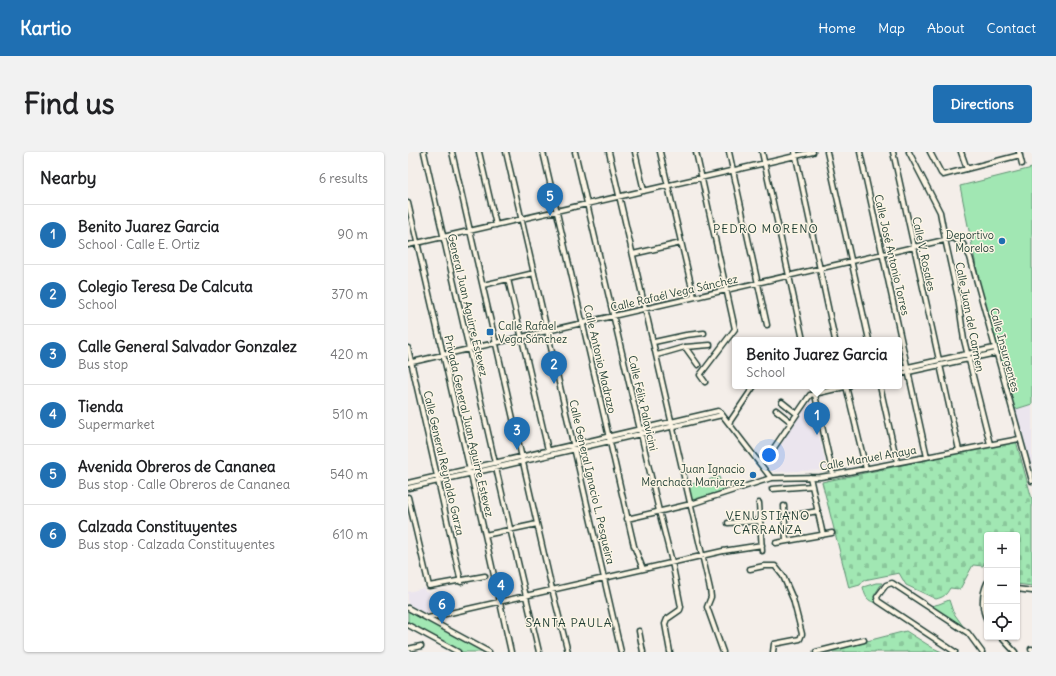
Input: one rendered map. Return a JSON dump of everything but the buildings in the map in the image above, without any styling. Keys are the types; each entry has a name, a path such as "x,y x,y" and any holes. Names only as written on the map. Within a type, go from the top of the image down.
{"street":[{"name":"General Juan Aguirre Estevez","path":"424,152 539,652"},
{"path":"452,152 552,590 568,652"},
{"path":"479,152 496,225"},
{"name":"Calle General Ignacio L. Pesqueira","path":"506,152 621,652"},
{"name":"Calle Antonio Madrazo","path":"544,152 627,519 634,546 643,569"},
{"name":"Calle Félix Palavicini","path":"575,152 672,562 681,607 678,613 667,619 665,624 670,652"},
{"path":"609,152 703,556 711,597 707,607 723,651"},
{"path":"635,152 644,191"},
{"path":"660,152 694,297"},
{"path":"696,152 735,329 700,375 705,382"},
{"path":"729,152 766,325"},
{"path":"762,152 802,337"},
{"path":"408,246 764,164 795,154 813,152"},
{"path":"827,152 868,337"},
{"name":"Calle José Antonio Torres","path":"860,152 901,337"},
{"name":"Calle V. Rosales","path":"893,152 939,360"},
{"name":"Calle Juan del Carmen","path":"909,152 940,212 958,298 961,327 990,444"},
{"path":"930,152 942,174 967,169 1020,154 1022,164"},
{"path":"960,152 967,169"},
{"path":"795,154 834,337"},
{"name":"Privada General Juan Aguirre Estevez","path":"408,203 511,652"},
{"name":"Calle Rafaél Vega Sánchez","path":"410,363 945,239"},
{"name":"Calle Insurgentes","path":"945,239 957,239 968,251 1032,482"},
{"path":"633,254 681,243"},
{"path":"483,285 534,273"},
{"path":"508,279 548,450"},
{"path":"654,342 686,335 704,333"},
{"name":"Calle José Antonio Torres","path":"902,341 927,457"},
{"path":"657,354 685,347 710,345"},
{"path":"685,347 698,365"},
{"name":"Calle General Reynaldo Garza","path":"408,348 410,363 462,582"},
{"path":"902,368 994,348"},
{"path":"902,373 996,353"},
{"path":"940,366 960,450"},
{"path":"729,423 752,389"},
{"path":"814,389 833,475"},
{"path":"767,458 810,395 835,389"},
{"path":"848,389 866,469"},
{"path":"881,389 897,462"},
{"path":"782,402 797,414"},
{"path":"776,410 791,422"},
{"path":"408,483 641,434 719,411 771,478"},
{"path":"522,459 548,450 640,429 722,415"},
{"name":"Calle Manuel Anaya","path":"627,519 691,504 771,478 833,475 1019,439"},
{"path":"408,488 470,474 496,465"},
{"path":"810,477 823,535"},
{"path":"772,489 812,486"},
{"path":"408,497 429,586 462,582 485,576"},
{"path":"759,503 762,551"},
{"path":"784,506 786,541"},
{"path":"784,518 818,512"},
{"path":"728,523 760,521"},
{"path":"485,535 537,524"},
{"path":"776,543 832,533"},
{"path":"428,618 672,562 762,545"},
{"path":"750,569 764,566 775,566 783,576 792,599 802,634 800,639 777,643 773,647 773,652"},
{"path":"955,652 878,601 877,597 886,585 892,583 968,633 982,652"},
{"path":"1020,589 1032,591"},
{"path":"984,596 984,612"},
{"path":"408,608 490,652"},
{"path":"408,625 458,652"},
{"path":"639,631 643,652"},
{"path":"816,652 864,640"},
{"path":"1004,640 1015,652"},
{"path":"408,649 421,646"}],"shaded area":[{"path":"811,398 827,470 773,472 767,465"},
{"path":"1032,404 1032,475 1013,410"},
{"path":"424,588 425,592 429,591 434,612 426,614 408,604 408,592"}],"green space":[{"name":"Deportivo Morelos","path":"1032,168 1032,404 1013,410 982,295 960,186"},
{"path":"1016,441 1032,499 1032,586 1020,584 1020,532 984,532 983,566 973,565 960,589 950,588 946,594 941,597 936,599 906,585 899,573 864,580 860,585 849,588 822,482"},
{"path":"719,477 725,490 692,500 688,485"},
{"path":"876,583 882,583 875,594 877,596 878,603 867,598 863,587"},
{"path":"949,600 953,612 963,626 962,628 931,606"},
{"path":"408,611 486,652 462,652 408,623"},
{"path":"906,631 942,652 824,652"}],"place":[{"name":"Avenida Obreros de Cananea","path":"550,216"},
{"name":"Deportivo Morelos","path":"1002,241"},
{"name":"Calle Rafael Vega Sánchez","path":"490,332"},
{"name":"Colegio Teresa De Calcuta","path":"554,384"},
{"name":"Benito Juarez Garcia","path":"817,435"},
{"name":"Calle General Salvador Gonzalez","path":"517,450"},
{"name":"Juan Ignacio Menchaca Manjarrez","path":"753,475"},
{"name":"Tienda","path":"501,605"},
{"name":"Calzada Constituyentes","path":"442,624"}],"district":[{"name":"PEDRO MORENO","path":"766,228"},
{"name":"VENUSTIANO CARRANZA","path":"768,522"},
{"name":"SANTA PAULA","path":"569,622"}]}
